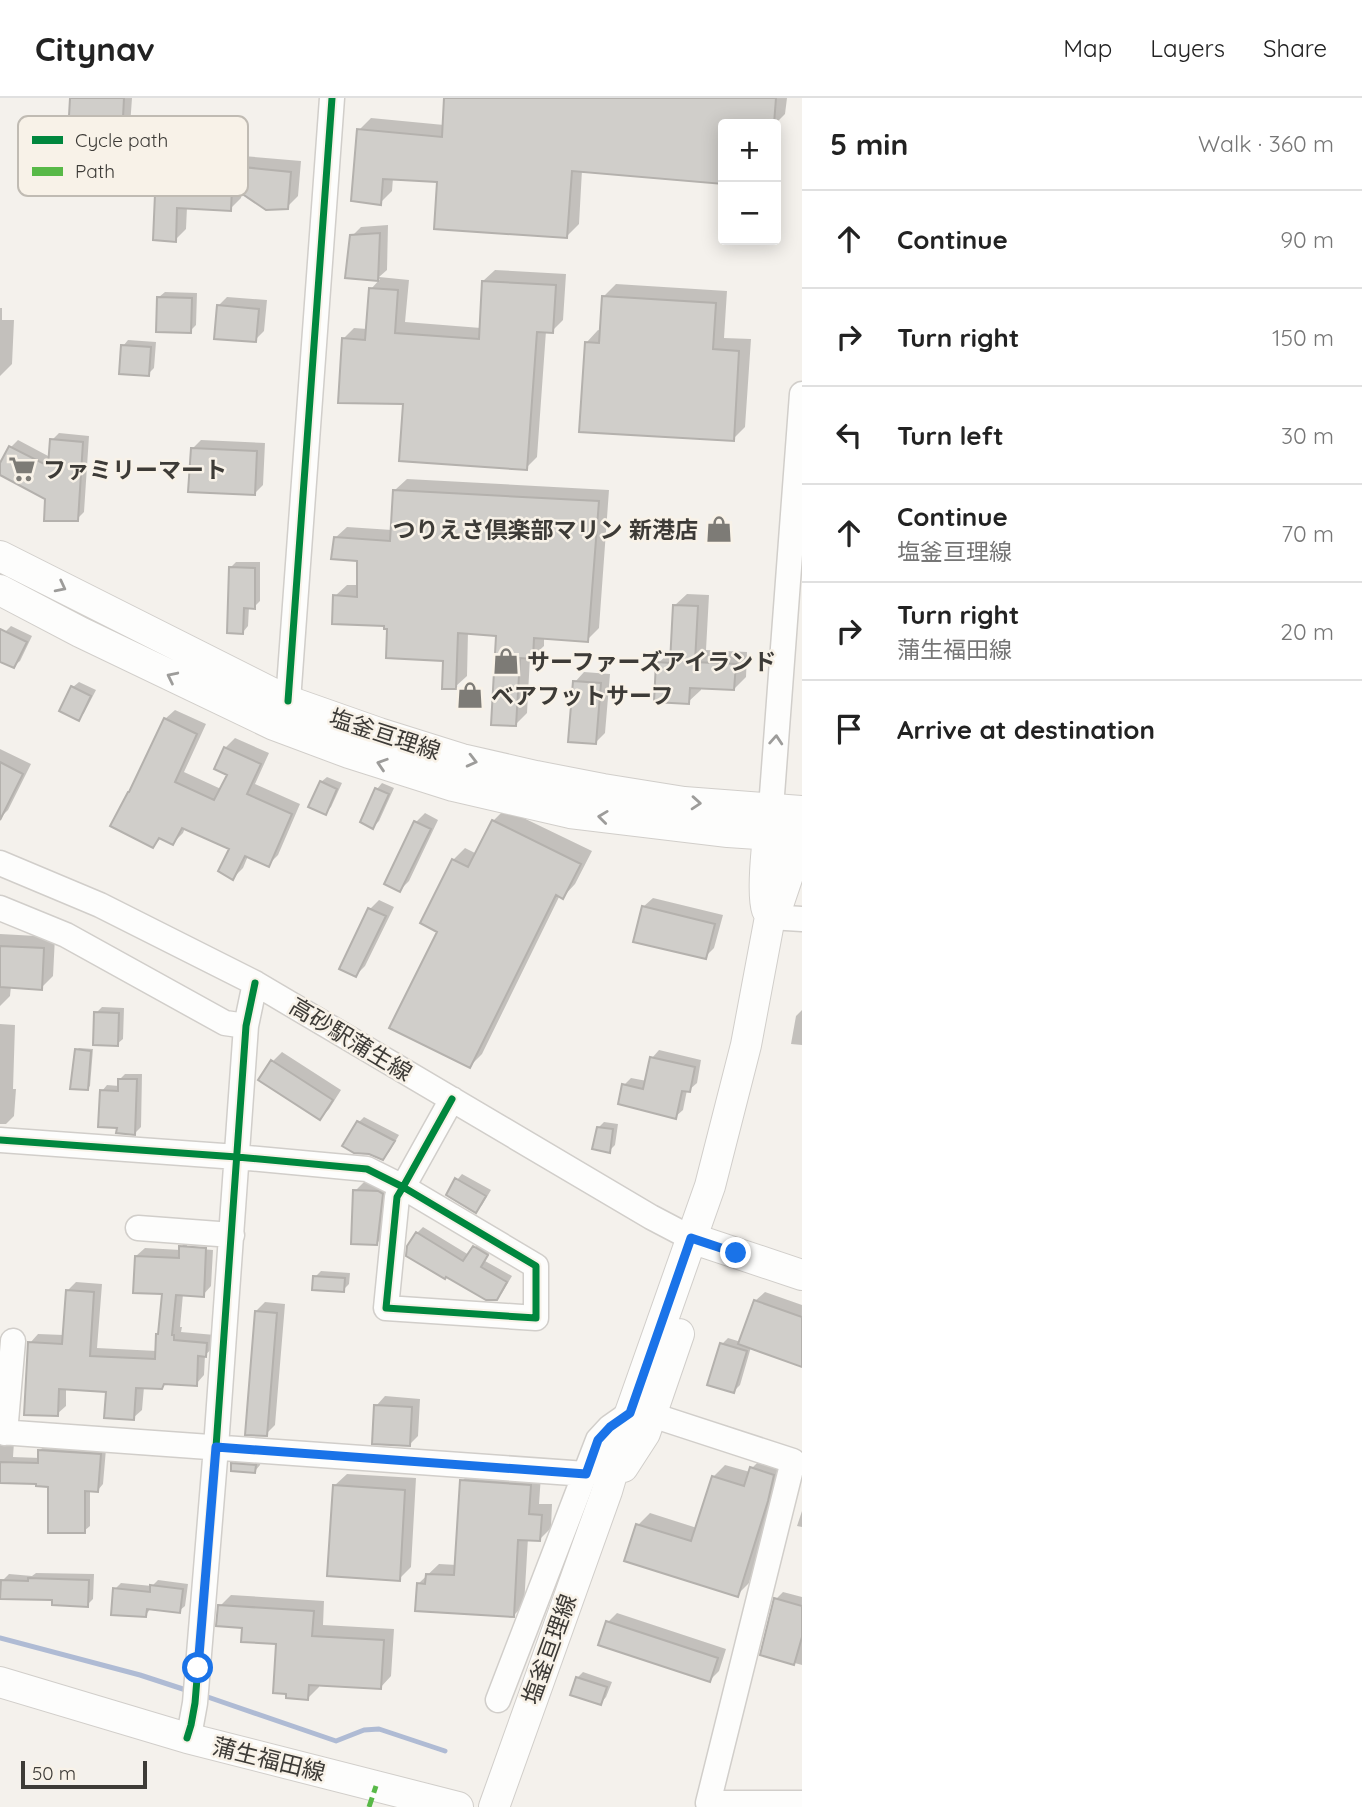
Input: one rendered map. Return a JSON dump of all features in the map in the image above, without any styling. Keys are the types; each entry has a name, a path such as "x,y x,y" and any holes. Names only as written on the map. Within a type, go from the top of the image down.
{"main road":[{"name":"塩釜亘理線","path":"0,556 288,701 379,733 462,758 536,776 684,802 769,822 802,836 777,871 779,911 746,1045 710,1186 691,1238 641,1414"},
{"name":"塩釜亘理線","path":"0,590 80,632 274,725 453,786 570,813 769,822 802,811"},
{"path":"769,822 777,871"},
{"name":"塩釜亘理線","path":"494,1807 596,1482 642,1413 655,1382 665,1374 697,1281 691,1238"},
{"path":"691,1238 802,1275"},
{"name":"蒲生福田線","path":"0,1682 187,1738 458,1807"}],"street":[{"path":"288,701 332,98"},
{"path":"769,822 802,394"},
{"name":"高砂駅蒲生線","path":"0,863 100,905 255,983 691,1238"},
{"path":"0,908 66,936 225,1023 246,1026"},
{"path":"187,1738 196,1692 246,1026 255,983"},
{"path":"0,1140 367,1169 403,1187 536,1266 536,1318 386,1308 397,1197 403,1187 452,1099"},
{"path":"138,1228 232,1234"},
{"path":"13,1341 2,1433 216,1447 596,1482 498,1700"},
{"path":"641,1414 793,1461 708,1803 802,1803"}],"building":[{"path":"70,98 124,98 123,116 69,116"},
{"path":"444,98 776,98 774,119 718,119 718,184 572,171 567,238 434,229 437,182 383,179 381,205 351,201 357,129 442,137"},
{"path":"248,168 291,172 288,209 266,210 245,196 248,196"},
{"path":"155,196 232,196 231,211 177,208 176,242 153,240"},
{"path":"380,233 378,281 345,278 350,235"},
{"path":"482,281 556,285 553,333 537,332 527,470 399,461 403,404 338,403 342,338 365,340 369,288 398,290 395,333 479,339"},
{"path":"602,296 716,303 713,349 739,351 734,441 579,432 585,342 599,343"},
{"path":"157,297 192,298 191,333 156,332"},
{"path":"217,305 259,309 256,342 214,339"},
{"path":"121,345 151,347 149,376 119,374"},
{"path":"50,439 83,442 78,521 44,521 45,499 0,475 0,463 9,446 48,466"},
{"path":"191,448 257,451 255,495 188,492"},
{"path":"393,490 599,501 588,642 534,638 533,659 520,658 516,726 491,725 496,636 458,633 456,689 442,689 443,661 386,658 387,629 384,629 384,626 332,624 333,595 357,597 357,561 331,559 334,537 390,541"},
{"path":"229,567 255,568 255,609 244,608 243,634 227,633"},
{"path":"673,605 698,606 695,662 736,664 734,690 690,688 689,704 654,702 656,662 670,663"},
{"path":"0,629 27,642 14,668 0,662"},
{"path":"573,681 601,683 596,744 568,742"},
{"path":"71,686 91,696 79,721 59,711"},
{"path":"164,718 197,734 175,782 214,800 227,775 214,769 224,747 261,764 247,794 292,814 269,867 245,856 233,880 218,871 229,849 182,828 173,845 159,838 153,848 110,826"},
{"path":"0,762 23,774 0,820"},
{"path":"320,781 337,789 326,815 308,807"},
{"path":"375,788 389,794 373,829 360,822"},
{"path":"492,820 581,864 563,899 556,895 470,1068 389,1028 437,932 420,923 452,859 468,867"},
{"path":"414,821 431,829 400,892 384,884"},
{"path":"642,906 715,924 706,959 633,942"},
{"path":"368,908 386,916 356,977 339,969"},
{"path":"0,946 44,948 42,990 0,987"},
{"path":"94,1012 119,1013 118,1046 93,1045"},
{"path":"75,1049 91,1051 88,1090 70,1089"},
{"path":"650,1057 695,1067 690,1092 682,1091 676,1119 618,1104 622,1084 643,1089"},
{"path":"271,1060 333,1100 320,1120 258,1080"},
{"path":"118,1079 137,1079 135,1135 116,1133 117,1128 98,1127 100,1090 118,1091"},
{"path":"357,1121 395,1141 383,1160 369,1154 354,1153 342,1146"},
{"path":"597,1127 613,1129 610,1153 592,1149"},
{"path":"455,1178 486,1196 476,1213 446,1195"},
{"path":"353,1190 378,1191 383,1194 377,1245 351,1244"},
{"path":"416,1232 463,1261 473,1246 488,1255 481,1267 507,1282 497,1300 486,1300 406,1256 407,1246"},
{"path":"179,1246 206,1248 204,1297 176,1295 172,1335 174,1340 207,1343 206,1357 198,1356 197,1386 164,1384 162,1389 136,1388 134,1420 104,1418 106,1392 59,1389 58,1416 24,1415 28,1342 62,1344 66,1290 94,1292 90,1356 155,1359 162,1294 133,1293 135,1256 179,1258"},
{"path":"313,1276 345,1278 344,1292 312,1290"},
{"path":"754,1300 802,1317 802,1367 738,1344"},
{"path":"255,1311 277,1313 267,1436 245,1435"},
{"path":"720,1343 747,1351 734,1393 707,1385"},
{"path":"374,1405 412,1407 410,1446 372,1444"},
{"path":"38,1450 101,1454 98,1492 85,1491 85,1533 48,1533 48,1487 0,1483 0,1462 38,1463"},
{"path":"231,1463 256,1465 255,1473 231,1471"},
{"path":"750,1467 774,1475 738,1597 624,1561 636,1524 691,1541 712,1476 744,1486"},
{"path":"460,1480 531,1485 529,1514 542,1515 540,1541 518,1540 514,1617 415,1611 417,1583 425,1584 426,1574 454,1575"},
{"path":"333,1485 405,1490 400,1581 327,1576"},
{"path":"28,1578 89,1580 88,1607 52,1605 52,1600 0,1599 1,1580 28,1581"},
{"path":"150,1585 183,1589 180,1613 147,1609 146,1617 111,1615 113,1588 150,1592"},
{"path":"774,1598 802,1606 802,1637 794,1665 760,1655"},
{"path":"218,1605 314,1611 312,1636 384,1640 381,1689 309,1685 308,1700 286,1698 286,1694 273,1693 276,1644 241,1642 242,1628 216,1626"},
{"path":"606,1621 718,1658 710,1682 598,1645"},
{"path":"576,1677 607,1687 601,1705 570,1695"}],"waterway":[{"path":"0,1638 140,1675 189,1691"},
{"path":"202,1695 336,1741 364,1730 379,1729 445,1751"}],"marked path":[{"path":"369,1807 376,1786"}],"cycle path":[{"path":"288,701 332,98"},
{"path":"187,1738 195,1703 246,1026 255,983"},
{"path":"0,1140 367,1169 403,1187 536,1266 536,1318 386,1308 397,1197 403,1187 452,1099"}],"place":[{"name":"ファミリーマート","path":"22,469"},
{"name":"つりえさ倶楽部マリン 新港店","path":"719,529"},
{"name":"サーファーズアイランド","path":"506,661"},
{"name":"ベアフットサーフ","path":"470,695"}],"route":[{"path":"198,1668 216,1447 586,1474 598,1440 610,1427 630,1413 691,1238 736,1253"}]}
